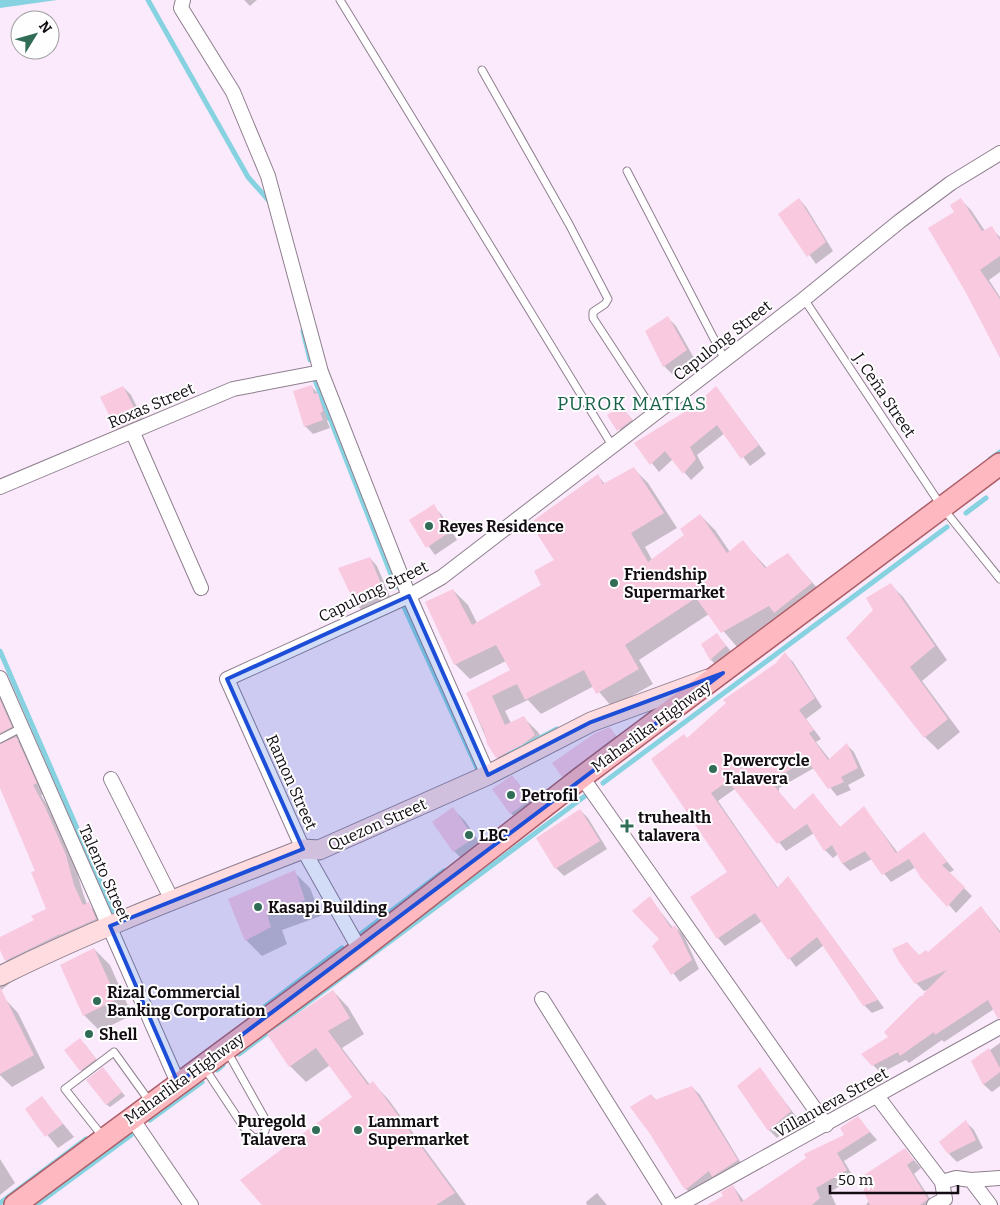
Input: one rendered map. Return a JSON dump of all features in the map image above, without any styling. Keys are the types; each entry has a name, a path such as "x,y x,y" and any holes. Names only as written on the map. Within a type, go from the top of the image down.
{"main road":[{"name":"Maharlika Highway","path":"15,1205 178,1082 360,950 582,777 1000,464"}],"street":[{"path":"183,0 181,8 233,92 268,176 321,372 409,596 488,775"},
{"name":"Capulong Street","path":"227,679 409,596 442,577 804,299 950,183 1000,153"},
{"name":"Roxas Street","path":"0,487 133,433 233,389 321,372"},
{"path":"133,433 202,588"},
{"name":"Quezon Street","path":"0,976 172,900 303,849 319,850 488,775 591,722 723,673"},
{"name":"Talento Street","path":"0,678 178,1082"},
{"name":"Ramon Street","path":"227,679 303,849 360,950"},
{"path":"582,777 826,1125"},
{"path":"111,780 172,900"},
{"path":"542,999 671,1205"},
{"name":"Villanueva Street","path":"679,1205 1000,1028"},
{"path":"877,1096 942,1182 945,1198 934,1205"},
{"path":"132,1117 191,1205"},
{"path":"942,1182 956,1178 970,1180 1000,1178"},
{"path":"970,1180 990,1205"}],"lane":[{"path":"340,0 613,447"},
{"path":"482,70 569,224 608,299 605,304 593,312 593,318 655,413"},
{"path":"627,171 725,360"},
{"name":"J. Ceña Street","path":"804,299 942,507 1000,578"},
{"path":"0,739 21,728"},
{"path":"202,1065 247,1132 254,1138 264,1134 267,1126 264,1117 225,1048"},
{"path":"103,1138 65,1089 114,1052 151,1103"}],"highlighted area":[{"path":"409,596 488,775 591,722 723,673 178,1083 110,926 303,849 227,679"}],"water":[{"path":"0,0 57,0 0,8"}],"building":[{"path":"799,198 826,242 807,257 778,214"},
{"path":"961,198 982,231 992,226 1000,240 1000,256 980,270 1000,299 1000,358 965,291 928,228 954,212 950,205"},
{"path":"668,316 687,350 663,367 645,331"},
{"path":"312,385 314,394 318,393 323,411 320,413 323,420 304,427 293,391"},
{"path":"123,386 140,419 116,429 100,397"},
{"path":"716,386 759,445 741,459 717,425 690,447 696,459 683,474 665,451 650,465 634,443 694,406"},
{"path":"622,406 632,420 617,431 607,415"},
{"path":"634,467 664,513 631,533 648,562 684,535 680,529 700,514 727,553 743,540 765,568 788,553 812,583 774,613 769,606 721,633 696,598 625,645 639,669 596,694 584,670 525,700 517,684 492,696 505,725 524,716 535,735 522,745 496,758 487,744 484,731 466,693 510,670 496,645 454,665 425,602 453,589 472,625 541,585 534,571 554,560 530,523 598,474 603,484"},
{"name":"Reyes Residence","path":"434,504 450,532 426,548 409,520"},
{"path":"370,557 384,591 356,606 338,568"},
{"path":"891,583 935,646 910,667 948,719 924,738 846,638 873,610 866,598"},
{"path":"717,633 726,646 710,660 701,644"},
{"path":"785,652 815,698 799,710 814,730 809,733 828,760 847,743 858,768 841,777 844,782 828,789 807,760 772,780 772,783 794,810 813,793 840,827 864,806 896,853 924,832 947,862 942,865 965,887 947,907 921,878 909,859 882,875 865,851 842,864 832,845 824,851 807,824 777,844 728,781 711,793 777,888 788,876 878,1000 863,1006 817,937 788,960 755,913 717,939 690,897 727,872 651,759 684,734 687,738 726,703 723,700 776,663"},
{"path":"0,700 12,727 0,733"},
{"path":"610,727 616,736 562,777 552,763 595,733"},
{"path":"16,737 37,783 33,785 66,855 74,885 83,905 89,902 96,919 5,961 0,950 0,937 34,920 31,916 46,909 31,872 35,871 0,788 0,744"},
{"name":"Petrofil","path":"512,775 530,800 510,814 492,789"},
{"path":"453,807 474,838 453,852 432,822"},
{"path":"580,809 600,841 555,869 536,838"},
{"name":"Kasapi Building","path":"295,870 305,900 267,914 271,927 245,941 228,899"},
{"path":"650,896 671,928 675,925 692,960 671,975 652,946 659,939 632,911"},
{"path":"981,906 1000,933 1000,1018 998,1019 988,1000 935,1035 934,1032 900,1056 898,1052 872,1066 861,1054 888,1037 884,1032 919,997 924,995 947,970 915,984 892,949 907,942 919,955 926,950 928,952"},
{"path":"94,948 117,999 83,1016 60,965"},
{"path":"0,987 34,1055 0,1074"},
{"name":"Lammart Supermarket","path":"333,990 350,1018 328,1031 368,1085 373,1081 455,1193 436,1205 262,1205 240,1180 352,1097 316,1048 289,1067 267,1034"},
{"path":"80,1038 96,1059 80,1071 64,1050"},
{"path":"989,1048 1000,1068 1000,1072 983,1085 971,1061"},
{"path":"103,1067 122,1092 106,1105 86,1080"},
{"path":"760,1067 791,1111 768,1131 737,1086"},
{"path":"692,1086 738,1160 712,1177 709,1171 685,1190 650,1134 630,1107 651,1094 655,1100"},
{"path":"42,1096 63,1124 45,1137 25,1109"},
{"path":"858,1116 870,1132 837,1153 847,1170 816,1188 820,1198 812,1205 707,1205 723,1196 721,1192 733,1185 741,1202 806,1158 804,1154 844,1135 840,1128"},
{"path":"966,1120 976,1140 948,1154 939,1142"},
{"path":"905,1148 914,1160 907,1165 928,1199 920,1205 870,1205 858,1179"}],"waterway":[{"path":"148,0 248,177 270,202"},
{"path":"303,331 310,360"},
{"path":"315,380 396,587"},
{"path":"990,459 1000,452"},
{"path":"966,513 986,498"},
{"path":"603,783 947,527"},
{"path":"404,607 478,770"},
{"path":"0,651 113,911"},
{"path":"509,754 557,729"},
{"path":"239,1054 585,796"},
{"path":"358,936 444,871"},
{"path":"263,1008 342,948"},
{"path":"217,1070 223,1065"},
{"path":"150,1120 202,1082"},
{"path":"36,1205 131,1135"},
{"path":"0,1203 86,1139"}],"place":[{"name":"Reyes Residence","path":"429,526"},
{"name":"Friendship Supermarket","path":"614,583"},
{"name":"Powercycle Talavera","path":"713,769"},
{"name":"Petrofil","path":"511,795"},
{"name":"truhealth talavera","path":"627,826"},
{"name":"LBC","path":"469,835"},
{"name":"Kasapi Building","path":"258,907"},
{"name":"Rizal Commercial Banking Corporation","path":"97,1001"},
{"name":"Shell","path":"89,1034"},
{"name":"Puregold Talavera","path":"316,1130"},
{"name":"Lammart Supermarket","path":"358,1130"}],"district":[{"name":"PUROK MATIAS","path":"632,403"}]}
